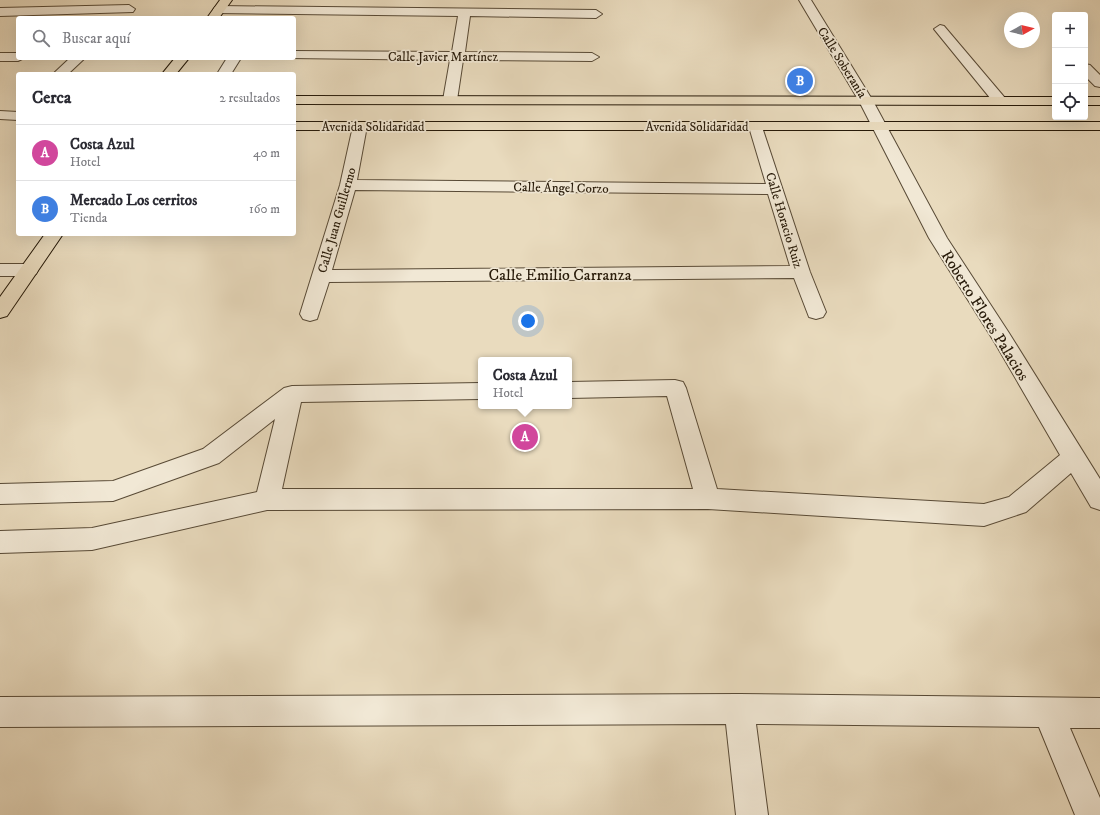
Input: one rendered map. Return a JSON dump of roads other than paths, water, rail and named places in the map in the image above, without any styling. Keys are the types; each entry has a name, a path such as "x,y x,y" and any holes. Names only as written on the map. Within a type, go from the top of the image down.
{"main road":[{"path":"171,72 180,60"},
{"name":"Avenida Solidaridad","path":"296,100 1052,101"},
{"path":"1088,101 1100,101"},
{"name":"Avenida Solidaridad","path":"296,126 1100,126"},
{"path":"0,311 53,236"}],"street":[{"path":"122,16 139,0"},
{"name":"Calle Soberanía","path":"804,0 880,126"},
{"path":"0,12 129,9"},
{"path":"220,9 264,14 465,12 596,14"},
{"path":"450,100 465,12"},
{"path":"940,29 1000,101"},
{"name":"Calle Javier Martínez","path":"296,55 592,57"},
{"path":"0,57 16,57"},
{"path":"62,72 76,60"},
{"path":"225,72 233,60"},
{"path":"1088,71 1100,83"},
{"name":"Calle Juan Guillermo","path":"310,314 348,184 360,126"},
{"name":"Roberto Flores Palacios","path":"880,126 938,238 1002,338 1100,500"},
{"name":"Calle Horacio Ruiz","path":"756,127 800,272 816,312"},
{"name":"Calle Ángel Corzo","path":"348,184 775,188"},
{"path":"0,270 29,270"},
{"name":"Calle Emilio Carranza","path":"320,276 800,272"},
{"path":"572,390 675,388 708,499"},
{"path":"0,494 113,491 211,456 292,394 478,391"},
{"path":"267,500 292,394"},
{"path":"0,542 92,539 267,500 708,499 984,515 1017,505 1074,458"},
{"path":"739,709 752,815"},
{"path":"0,712 739,709 1049,714 1100,713"},
{"path":"1049,714 1091,815"}],"place":[{"name":"Mercado Los cerritos","path":"800,81"},
{"name":"Costa Azul","path":"525,437"}]}
